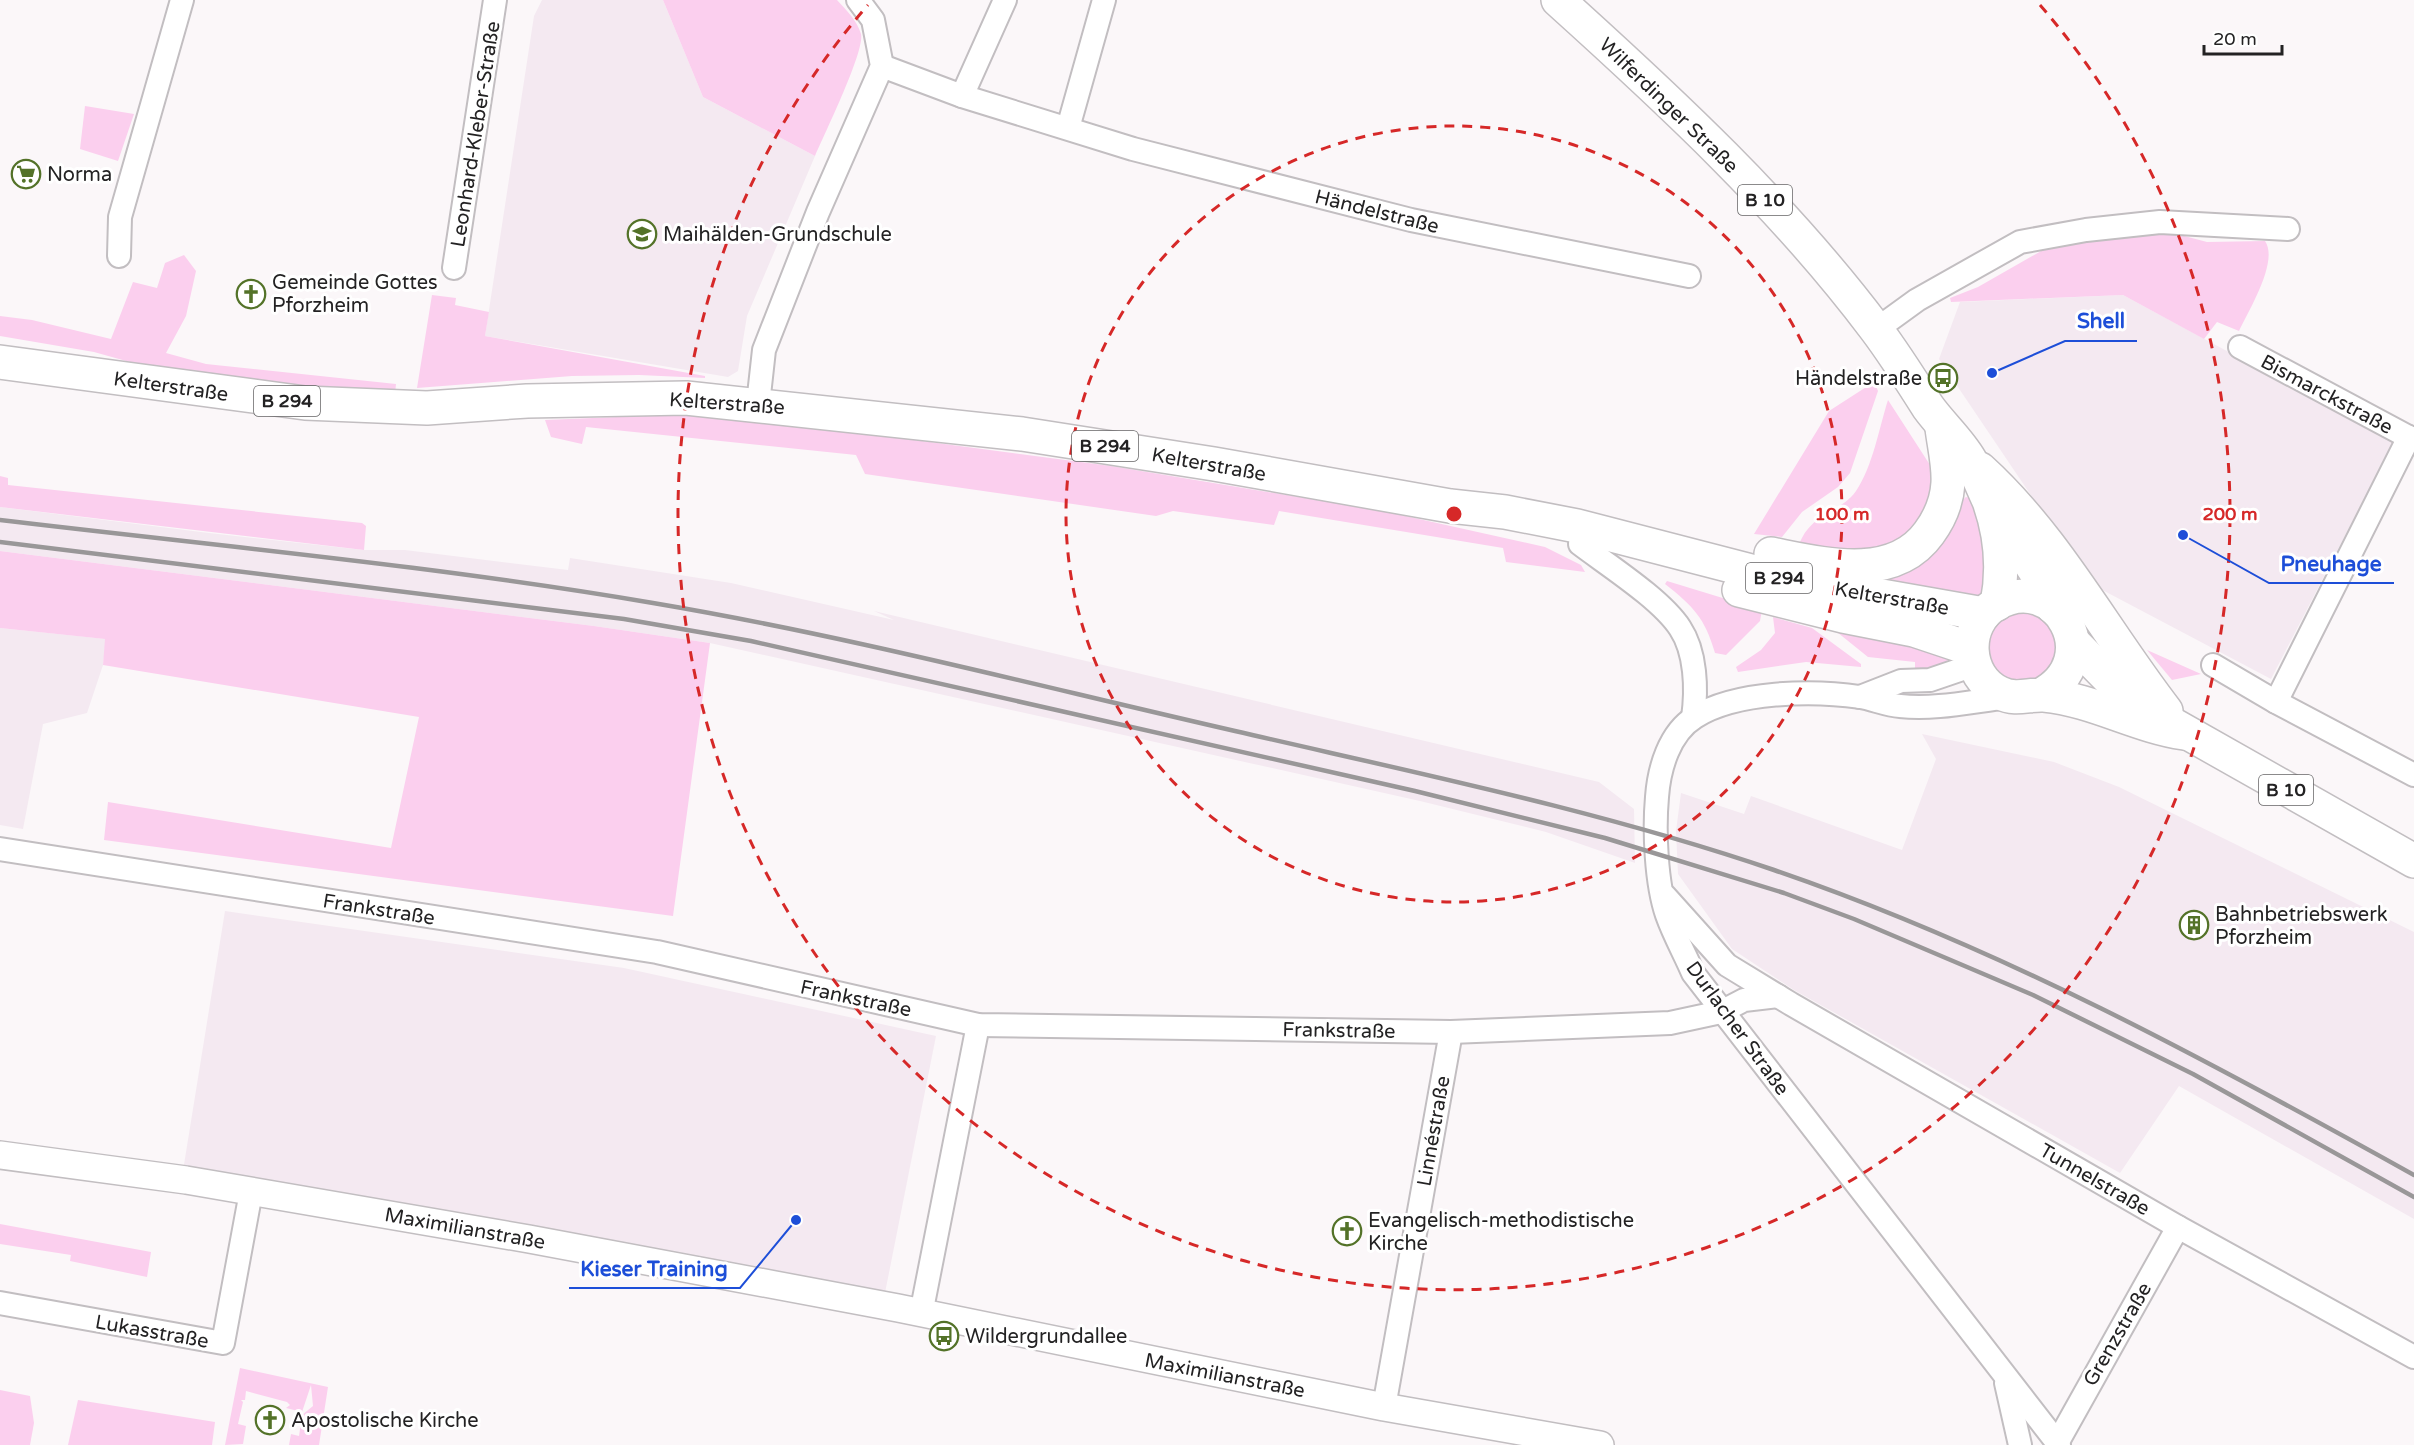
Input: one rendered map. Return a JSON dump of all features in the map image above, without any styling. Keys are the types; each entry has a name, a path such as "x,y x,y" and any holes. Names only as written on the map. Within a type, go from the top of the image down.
{"main road":[{"name":"Wilferdinger Straße","path":"1558,0 1626,62 1750,183 1845,289 1877,330 1942,428 1969,459 1989,502 2001,550 2002,569 1990,609"},
{"name":"Kelterstraße","path":"0,362 222,394 350,406 427,408 627,397 686,398 758,404 1094,445 1450,506 1505,512 1768,598 1914,630 1973,657"},
{"path":"1579,535 1696,540 1857,567 1876,565 1909,553 1923,542 1936,523 1946,501 1948,480 1942,428"},
{"name":"B 10","path":"1969,459 2005,492 2026,516 2164,709 2184,733"},
{"name":"Wilferdinger Straße","path":"1989,502 2019,542 2064,624"},
{"name":"Kelterstraße","path":"1579,535 1774,577 1990,609"},
{"path":"2064,624 2069,603 2068,575"},
{"path":"2025,597 2044,602 2064,624 2073,656 2062,680 2041,695 2025,699 2009,697 1988,685 1973,657 1973,636 1990,609 2025,597"},
{"name":"B 10","path":"2064,624 2121,691 2184,733 2414,861"},
{"name":"B 10","path":"2041,695 2089,704 2163,730 2184,733"}],"street":[{"path":"119,256 120,217 182,0"},
{"name":"Leonhard-Kleber-Straße","path":"454,268 495,0"},
{"path":"758,404 764,350 818,212 882,66 873,20 858,0"},
{"path":"962,96 1005,0"},
{"path":"1068,128 1104,0"},
{"name":"Händelstraße","path":"882,66 962,96 1132,149 1411,220 1689,276"},
{"path":"1877,330 1917,300 2020,242 2086,230 2160,222 2288,229"},
{"name":"Bismarckstraße","path":"2240,347 2411,439"},
{"path":"2276,702 2411,439"},
{"name":"Kelterstraße","path":"1579,535 1661,607 1680,627 1690,651 1693,669 1693,718"},
{"name":"Durlacher Straße","path":"1860,697 1900,681 1930,680 1964,666 1973,657"},
{"path":"2213,665 2276,702 2414,775"},
{"name":"Durlacher Straße","path":"2009,697 1956,704 1899,706 1860,697 1808,694 1763,696 1733,702 1693,718 1675,738 1664,758 1658,781 1657,833 1662,893 1667,914 1693,973 2057,1444"},
{"name":"Frankstraße","path":"0,849 657,952 978,1025 1451,1032 1670,1023 1721,1012"},
{"name":"Tunnelstraße","path":"1662,893 1727,964 1778,996 2178,1227 2414,1358"},
{"path":"1721,1012 1744,999 1778,996"},
{"path":"921,1314 978,1025"},
{"name":"Linnéstraße","path":"1384,1407 1451,1032"},
{"name":"Maximilianstraße","path":"0,1155 186,1180 529,1239 921,1314 1384,1407 1600,1445"},
{"name":"Lukasstraße","path":"0,1303 223,1343 251,1192"},
{"name":"Grenzstraße","path":"2057,1444 2178,1227"},
{"name":"Durlacher Straße","path":"2005,1378 2019,1445"}],"shaded area":[{"name":"Maihälden-Grundschule","path":"542,0 663,0 703,97 815,156 747,316 738,371 728,377 485,336 534,16"},
{"path":"663,0 837,0 857,24 861,34 861,43 851,75 815,156 703,97"},
{"path":"85,106 134,114 118,161 80,149"},
{"path":"2158,229 2207,242 2265,241 2268,250 2266,273 2239,331 2217,322 2204,339 2123,295 1951,302 1950,298 1978,287 2057,242"},
{"path":"184,255 196,271 186,316 166,353 206,364 396,384 395,394 327,392 144,366 94,352 0,336 0,316 32,320 111,339 133,282 157,288 165,263"},
{"path":"432,295 456,298 455,305 489,312 485,336 705,376 705,378 639,375 572,376 417,388"},
{"path":"2123,295 2394,441 2271,679 2091,584 1939,359 1960,302"},
{"path":"1874,382 1878,391 1850,473 1838,487 1802,512 1782,537 1754,534 1829,411"},
{"path":"1888,400 1941,482 1915,533 1884,550 1840,555 1798,548 1809,527 1842,505 1856,491 1871,459"},
{"path":"712,413 1111,466 1383,511 1545,547 1581,565 1585,572 1506,562 1503,548 1279,511 1274,525 1173,511 1156,516 865,474 856,455 586,427 582,444 551,437 545,420"},
{"path":"0,476 8,478 8,485 362,523 366,526 364,550 0,507"},
{"path":"1966,497 1974,499 1990,528 1991,588 1977,597 1867,582"},
{"path":"0,507 209,533 364,550 405,550 568,570 570,558 731,583 894,620 874,611 1599,782 1634,809 1635,863 1546,832 1420,801 710,643 594,626 0,551"},
{"path":"0,551 594,626 710,643 673,916 104,840 108,802 391,848 419,717 103,665 105,639 0,628"},
{"path":"1667,581 1762,610 1760,621 1726,655 1715,653 1707,631 1697,614 1665,584"},
{"path":"2019,611 2036,616 2050,627 2055,634 2058,651 2054,665 2041,679 2006,682 1989,665 1986,641 1997,620"},
{"path":"1773,617 1812,628 1861,664 1861,667 1806,662 1738,672 1736,667 1761,650 1775,633"},
{"path":"1827,624 1953,657 1937,667 1915,669 1915,662 1868,657"},
{"path":"0,628 106,639 103,665 87,713 43,724 23,829 0,825"},
{"path":"2147,650 2201,674 2172,680"},
{"path":"1922,734 2054,762 2119,787 2414,932 2414,1219 2179,1086 2120,1173 1794,990 1732,949 1678,874 1676,831 1681,793 1744,814 1751,796 1902,850 1936,759"},
{"path":"225,911 624,968 936,1036 881,1313 182,1177"},
{"path":"0,1224 151,1252 147,1277 70,1261 71,1255 0,1244"},
{"path":"240,1368 328,1387 319,1445 289,1445 291,1434 299,1436 302,1415 313,1406 311,1385 302,1412 286,1408 290,1405 287,1402 246,1391 245,1400 241,1400 243,1402 238,1424 246,1426 243,1444 225,1445"},
{"path":"0,1390 30,1396 34,1423 30,1445 0,1445"},
{"path":"78,1400 215,1422 212,1445 68,1445"}],"railway":[{"path":"0,520 490,578 726,616 945,663 1439,778 1641,829 1774,870 1858,900 2021,970 2180,1048 2414,1175"},
{"path":"0,542 624,619 751,641 1415,791 1605,838 1784,893 1854,919 2033,995 2193,1074 2414,1197"}],"place":[{"name":"Norma","path":"26,174"},
{"name":"Maihälden-Grundschule","path":"642,234"},
{"name":"Gemeinde Gottes Pforzheim","path":"251,294"},
{"name":"Shell","path":"1992,373"},
{"name":"Händelstraße","path":"1943,378"},
{"name":"Pneuhage","path":"2183,535"},
{"name":"Bahnbetriebswerk Pforzheim","path":"2194,925"},
{"name":"Kieser Training","path":"796,1220"},
{"name":"Evangelisch-methodistische Kirche","path":"1347,1231"},
{"name":"Wildergrundallee","path":"944,1336"},
{"name":"Apostolische Kirche","path":"270,1420"}]}
